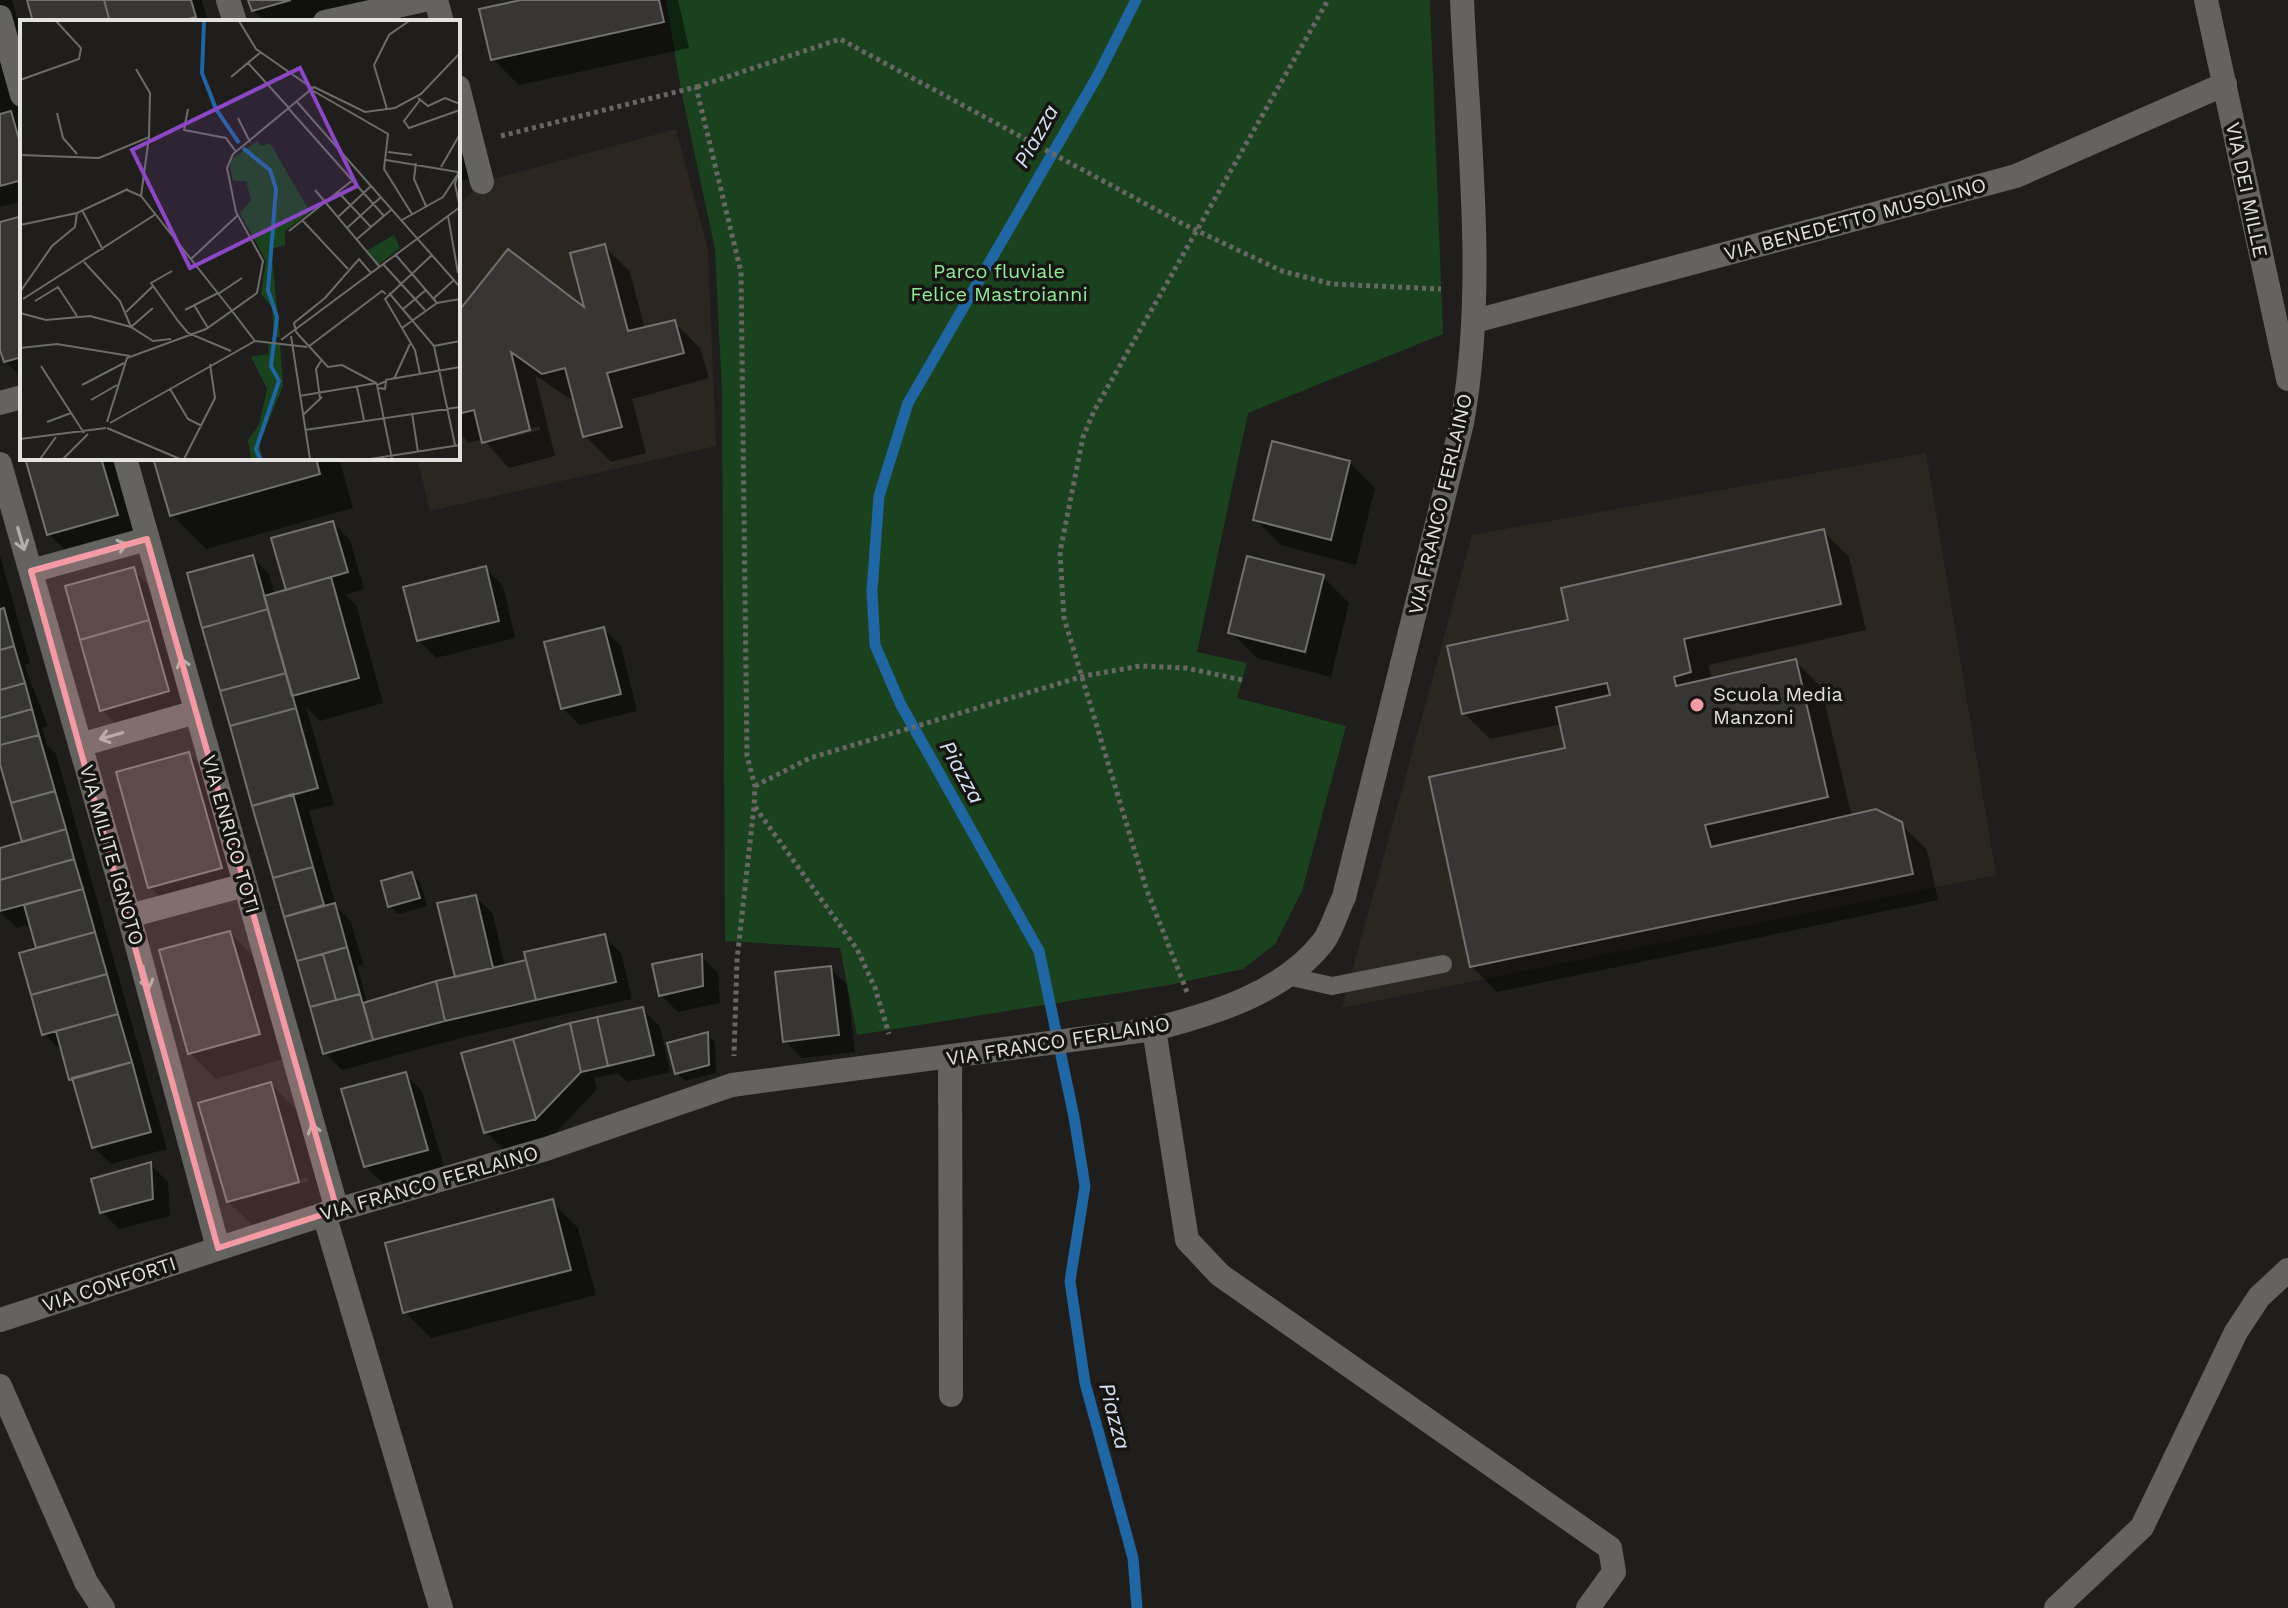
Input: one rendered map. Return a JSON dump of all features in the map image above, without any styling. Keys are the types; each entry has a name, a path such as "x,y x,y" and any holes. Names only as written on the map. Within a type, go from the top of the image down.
{"street":[{"path":"228,0 234,20"},
{"path":"334,20 424,0"},
{"path":"436,0 441,20"},
{"name":"VIA FRANCO FERLAINO","path":"218,1248 546,1149 732,1085 898,1066 1154,1029 1198,1018 1241,1001 1287,976 1324,941 1344,897 1462,423 1473,362 1475,321 1462,0"},
{"name":"VIA DEI MILLE","path":"2206,0 2288,379"},
{"path":"0,17 16,92"},
{"name":"VIA BENEDETTO MUSOLINO","path":"1475,321 2016,176 2225,84"},
{"path":"460,95 482,182"},
{"path":"0,403 20,398"},
{"name":"VIA ENRICO TOTI","path":"126,460 245,885 330,1212 441,1608"},
{"name":"VIA MILITE IGNOTO","path":"0,464 129,916 218,1248"},
{"path":"31,571 147,539"},
{"path":"80,745 196,712"},
{"path":"129,916 245,885"},
{"path":"1154,1029 1187,1240 1220,1275 1610,1548 1614,1572 1588,1608"},
{"path":"950,1058 951,1395"},
{"name":"VIA CONFORTI","path":"0,1320 218,1248"},
{"path":"2056,1608 2142,1527 2236,1332 2259,1297 2288,1270"},
{"path":"0,1386 86,1582 103,1608"}],"lane":[{"path":"1287,976 1332,986 1443,964"}],"path":[{"path":"1198,1018 1146,888 1064,618 1059,583 1060,552 1083,437 1094,411 1328,0"},
{"path":"472,143 696,87 840,39 1183,224 1282,271 1332,284 1441,289"},
{"path":"696,87 741,272 747,756 755,786 737,960 732,1085"},
{"path":"755,786 810,758 1084,676 1140,666 1186,668 1242,680"},
{"path":"754,806 857,949 875,988 898,1066"}],"highlighted area":[{"path":"147,539 337,1210 218,1248 31,571"}],"shaded area":[{"path":"676,129 708,250 716,446 430,511 417,460 460,460 460,204 482,182"},
{"name":"Scuola Media Manzoni","path":"1926,453 1996,875 1342,1008 1472,535"}],"green space":[{"name":"Parco fluviale Felice Mastroianni","path":"666,0 1430,0 1443,334 1248,413 1197,652 1247,663 1237,698 1346,726 1302,891 1275,944 1243,969 1169,985 857,1035 840,948 725,941 722,393 715,249 681,90"}],"building":[{"path":"27,0 104,0 109,20 32,20"},
{"path":"104,0 191,0 196,17 185,20 109,20"},
{"path":"248,0 291,0 252,11"},
{"path":"521,0 659,0 664,22 491,60 479,9"},
{"path":"11,111 20,143 20,181 0,186 0,114"},
{"path":"20,217 20,358 4,362 0,350 0,222"},
{"path":"605,244 628,331 675,320 684,353 607,373 622,427 583,437 565,368 542,374 511,352 530,430 482,443 474,410 460,414 460,309 508,249 584,307 570,253"},
{"path":"1272,441 1350,461 1331,540 1253,520"},
{"path":"26,460 102,460 118,515 47,535"},
{"path":"154,460 316,460 320,474 170,516"},
{"path":"333,521 348,572 286,590 271,538"},
{"path":"1824,529 1841,604 1684,639 1691,672 1674,677 1676,686 1796,659 1828,797 1705,825 1711,847 1876,809 1902,822 1913,874 1470,967 1429,777 1565,748 1556,707 1610,695 1607,683 1462,714 1447,646 1568,620 1561,588"},
{"path":"253,555 268,609 202,628 187,573"},
{"path":"1247,556 1324,575 1305,652 1228,633"},
{"path":"486,566 499,621 417,641 403,587"},
{"path":"134,567 149,620 80,640 65,586"},
{"path":"331,577 359,678 292,696 264,596"},
{"path":"4,608 14,646 0,650 0,609"},
{"path":"268,609 286,673 220,691 202,628"},
{"path":"149,620 169,691 100,711 80,640"},
{"path":"604,627 621,694 561,709 544,642"},
{"path":"14,646 25,683 0,690 0,650"},
{"path":"286,673 296,708 230,726 220,691"},
{"path":"25,683 32,709 0,718 0,690"},
{"path":"296,708 318,788 252,806 230,726"},
{"path":"32,709 39,735 0,745 0,718"},
{"path":"39,735 55,791 11,803 0,764 0,745"},
{"path":"189,752 222,868 148,888 116,772"},
{"path":"55,791 66,829 22,842 11,803"},
{"path":"293,794 313,867 273,878 252,806"},
{"path":"66,829 74,859 0,880 0,848"},
{"path":"74,859 83,889 0,911 0,880"},
{"path":"313,867 324,905 284,917 273,878"},
{"path":"412,872 420,898 388,907 381,881"},
{"path":"83,889 95,932 36,948 24,905"},
{"path":"476,895 493,968 455,977 437,903"},
{"path":"335,903 347,947 297,961 284,917"},
{"path":"230,931 260,1034 188,1054 159,950"},
{"path":"95,932 107,974 31,995 19,953"},
{"path":"605,934 616,982 536,1000 524,952"},
{"path":"347,947 360,994 336,1000 323,954"},
{"path":"323,954 336,1000 310,1007 297,961"},
{"path":"702,954 703,986 659,996 652,964"},
{"path":"526,960 536,1000 445,1021 436,981"},
{"path":"831,966 839,1035 783,1042 775,972"},
{"path":"107,974 118,1014 42,1035 31,995"},
{"path":"436,981 445,1021 373,1040 363,1003"},
{"path":"360,994 373,1040 323,1054 310,1007"},
{"path":"643,1007 654,1055 608,1066 597,1017"},
{"path":"118,1014 132,1062 69,1080 56,1031"},
{"path":"597,1017 608,1066 581,1072 570,1023"},
{"path":"570,1023 581,1072 536,1119 513,1039"},
{"path":"708,1032 709,1065 675,1074 667,1043"},
{"path":"513,1039 536,1119 484,1133 461,1053"},
{"path":"132,1062 151,1132 92,1148 72,1078"},
{"path":"406,1072 428,1150 364,1167 341,1089"},
{"path":"271,1082 299,1182 227,1202 198,1103"},
{"path":"151,1162 153,1199 100,1213 91,1179"},
{"path":"553,1199 571,1270 403,1313 385,1243"}],"waterway":[{"name":"Piazza","path":"1136,0 1098,75 908,403 879,496 872,591 875,645 900,703 1039,951 1074,1117 1085,1186 1070,1281 1085,1383 1133,1558 1137,1608"}],"place":[{"name":"Scuola Media Manzoni","path":"1697,705"}]}
